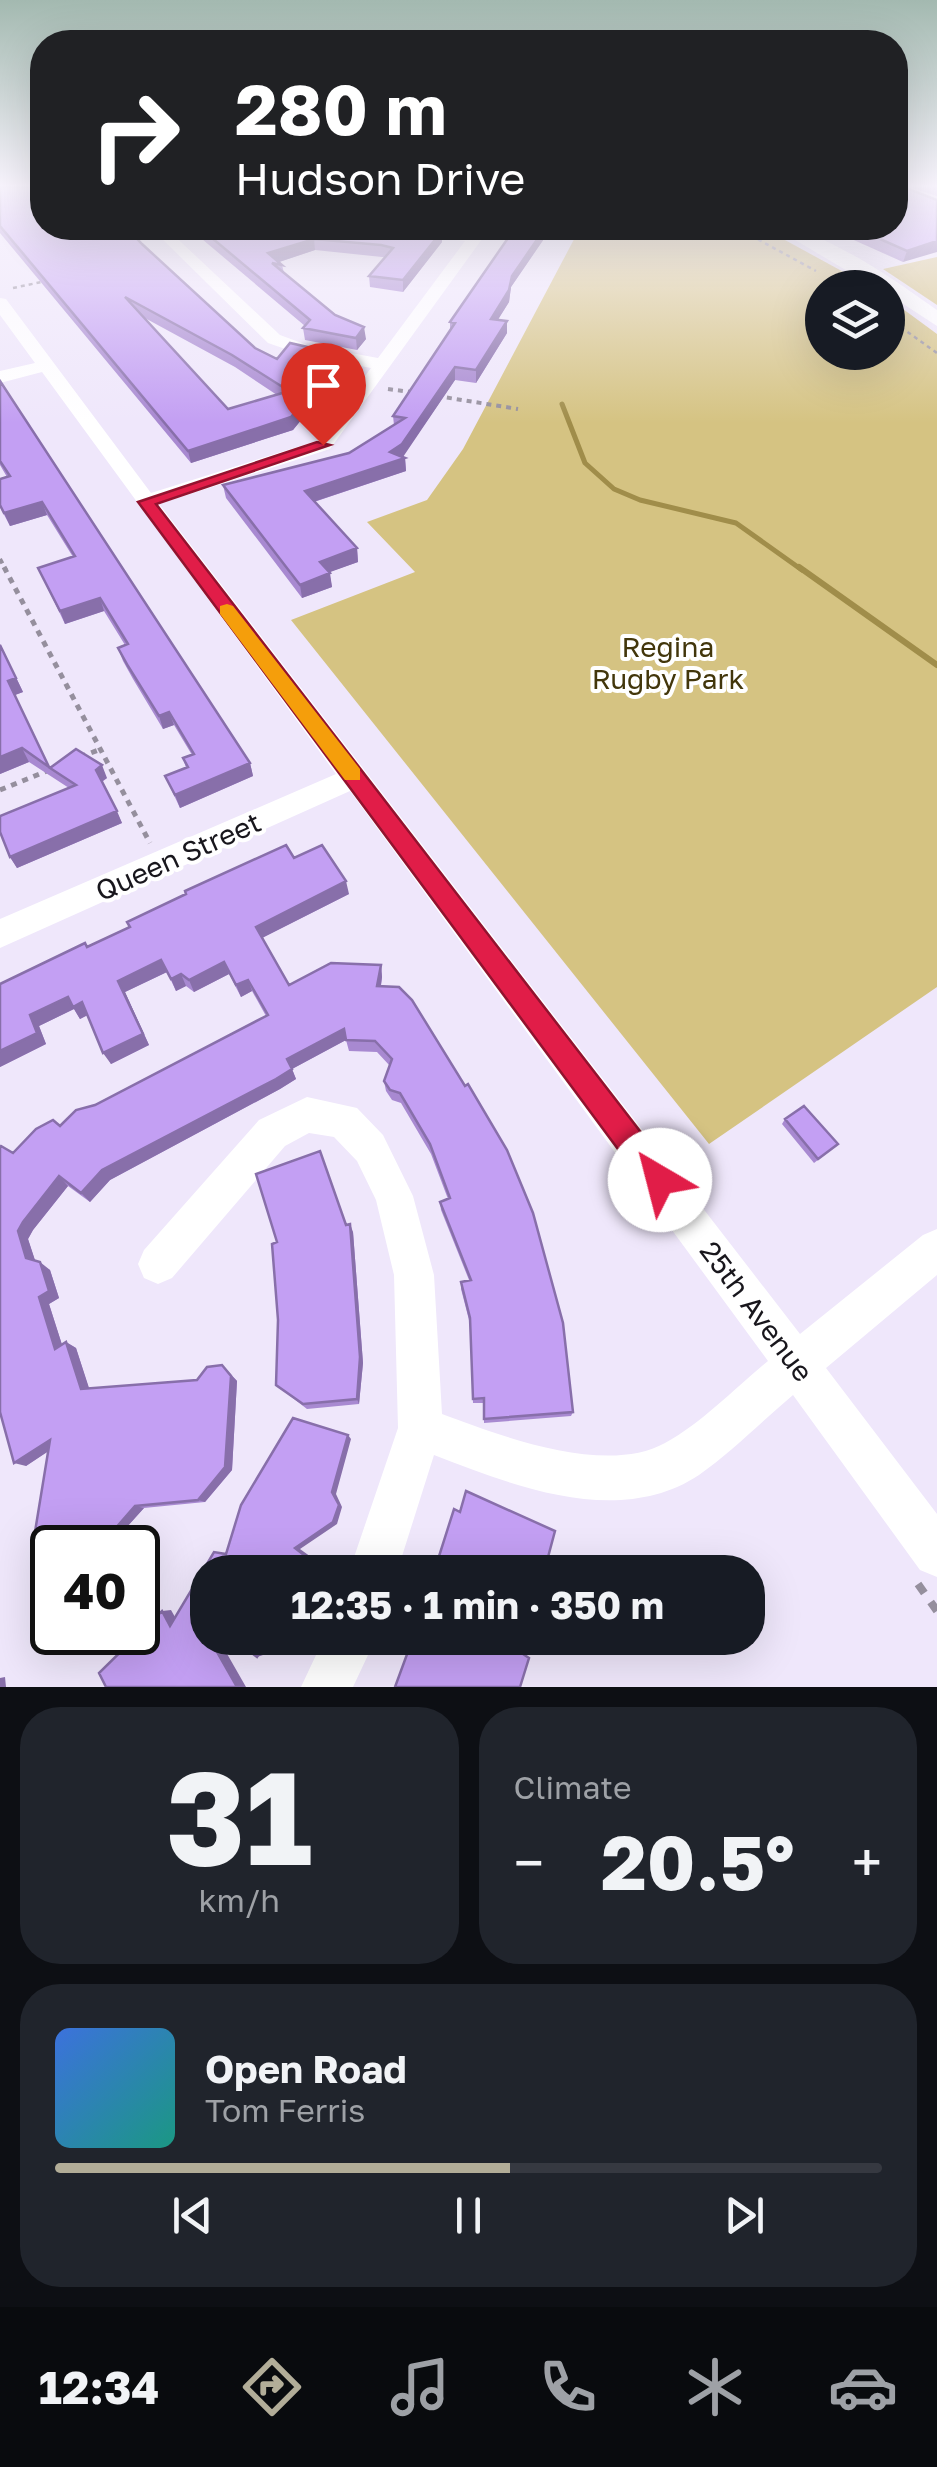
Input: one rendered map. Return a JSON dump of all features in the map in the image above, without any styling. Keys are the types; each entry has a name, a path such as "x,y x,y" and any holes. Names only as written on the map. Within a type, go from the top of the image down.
{"main road":[{"path":"852,266 937,320"}],"street":[{"path":"198,266 274,338 303,350 384,365"},
{"path":"146,502 323,445 455,266"},
{"name":"25th Avenue","path":"0,303 937,1552"},
{"path":"0,377 46,366"},
{"name":"Queen Street","path":"0,934 355,777"},
{"path":"158,1264 272,1133 307,1116 344,1122 370,1148 394,1196 414,1274 420,1428 378,1555"},
{"path":"420,1428 521,1466 631,1478 681,1460 937,1249"},
{"path":"326,1687 342,1655"}],"path":[{"path":"0,291 54,279"},
{"path":"905,330 937,353"},
{"path":"370,386 518,409"},
{"path":"0,559 160,863"},
{"path":"67,763 101,749"},
{"path":"0,790 50,770"}],"green space":[{"name":"Regina Rugby Park","path":"560,266 832,266 840,270 805,270 805,370 905,370 905,310 937,334 937,987 709,1144 291,620 415,572 367,522 427,500 463,449"},
{"path":"898,266 937,266 937,305 905,284 905,270 884,270"}],"building":[{"path":"33,266 166,266 255,348 277,359 290,343 343,355 291,417 188,451","holes":["125,297 232,355 289,391 228,409"]},
{"path":"245,266 275,266 335,315 364,327 356,338 303,328 310,320"},
{"path":"378,266 414,266 403,280 369,276"},
{"path":"489,266 519,266 491,319 507,321 476,370 455,367 402,444 390,452 405,458 305,491 357,548 320,562 330,573 300,585 223,485 349,453 405,418 393,416 455,323 450,322"},
{"path":"0,381 250,763 175,795 165,776 188,767 183,758 194,754 169,712 159,716 128,666 118,648 128,644 100,598 60,611 38,568 75,556 42,502 4,513 0,505 0,479 10,476 0,461"},
{"path":"0,645 16,678 8,681 49,767 22,748 0,757"},
{"path":"76,749 102,765 96,770 117,811 10,857 0,832 0,816 76,785 50,768"},
{"path":"286,845 294,858 322,845 346,881 256,927 289,985 331,963 381,965 377,986 399,987 412,1000 465,1086 468,1084 507,1150 533,1213 563,1323 573,1412 484,1419 484,1398 473,1399 470,1318 461,1282 471,1280 440,1202 450,1198 430,1144 400,1093 390,1090 384,1081 392,1059 375,1041 346,1040 344,1029 287,1059 292,1069 276,1079 102,1170 81,1193 59,1176 23,1222 18,1231 26,1258 40,1262 49,1291 39,1297 55,1349 66,1342 81,1389 197,1380 207,1367 222,1365 231,1376 225,1467 198,1500 135,1506 118,1525 36,1525 50,1440 14,1463 0,1412 0,1147 13,1153 36,1129 53,1120 60,1126 76,1110 95,1105 268,1015 248,980 236,985 224,962 189,980 181,974 171,979 161,960 118,981 143,1034 103,1053 82,1002 73,1007 68,997 30,1015 37,1033 0,1051 0,984 85,943 87,947 130,927 127,922 186,894 185,891"},
{"path":"804,1106 838,1144 818,1159 785,1119"},
{"path":"320,1151 346,1225 350,1224 360,1357 357,1399 303,1404 276,1385 278,1320 272,1244 277,1242 256,1174"},
{"path":"293,1418 348,1435 332,1492 339,1505 333,1522 295,1548 304,1555 212,1555 226,1554 241,1505"},
{"path":"466,1491 555,1531 549,1555 439,1555 454,1509 460,1512"},
{"path":"190,1592 190,1655 219,1655 237,1687 106,1687 99,1673 117,1655 160,1655 162,1611 170,1626"},
{"path":"407,1655 529,1658 520,1687 395,1687"}],"waterway":[{"path":"562,404 585,463 614,489 640,500 736,523 802,570"},
{"path":"799,567 937,665"}],"slow traffic":[{"path":"227,610 353,775"}],"route":[{"path":"323,445 146,502 660,1180"}]}
